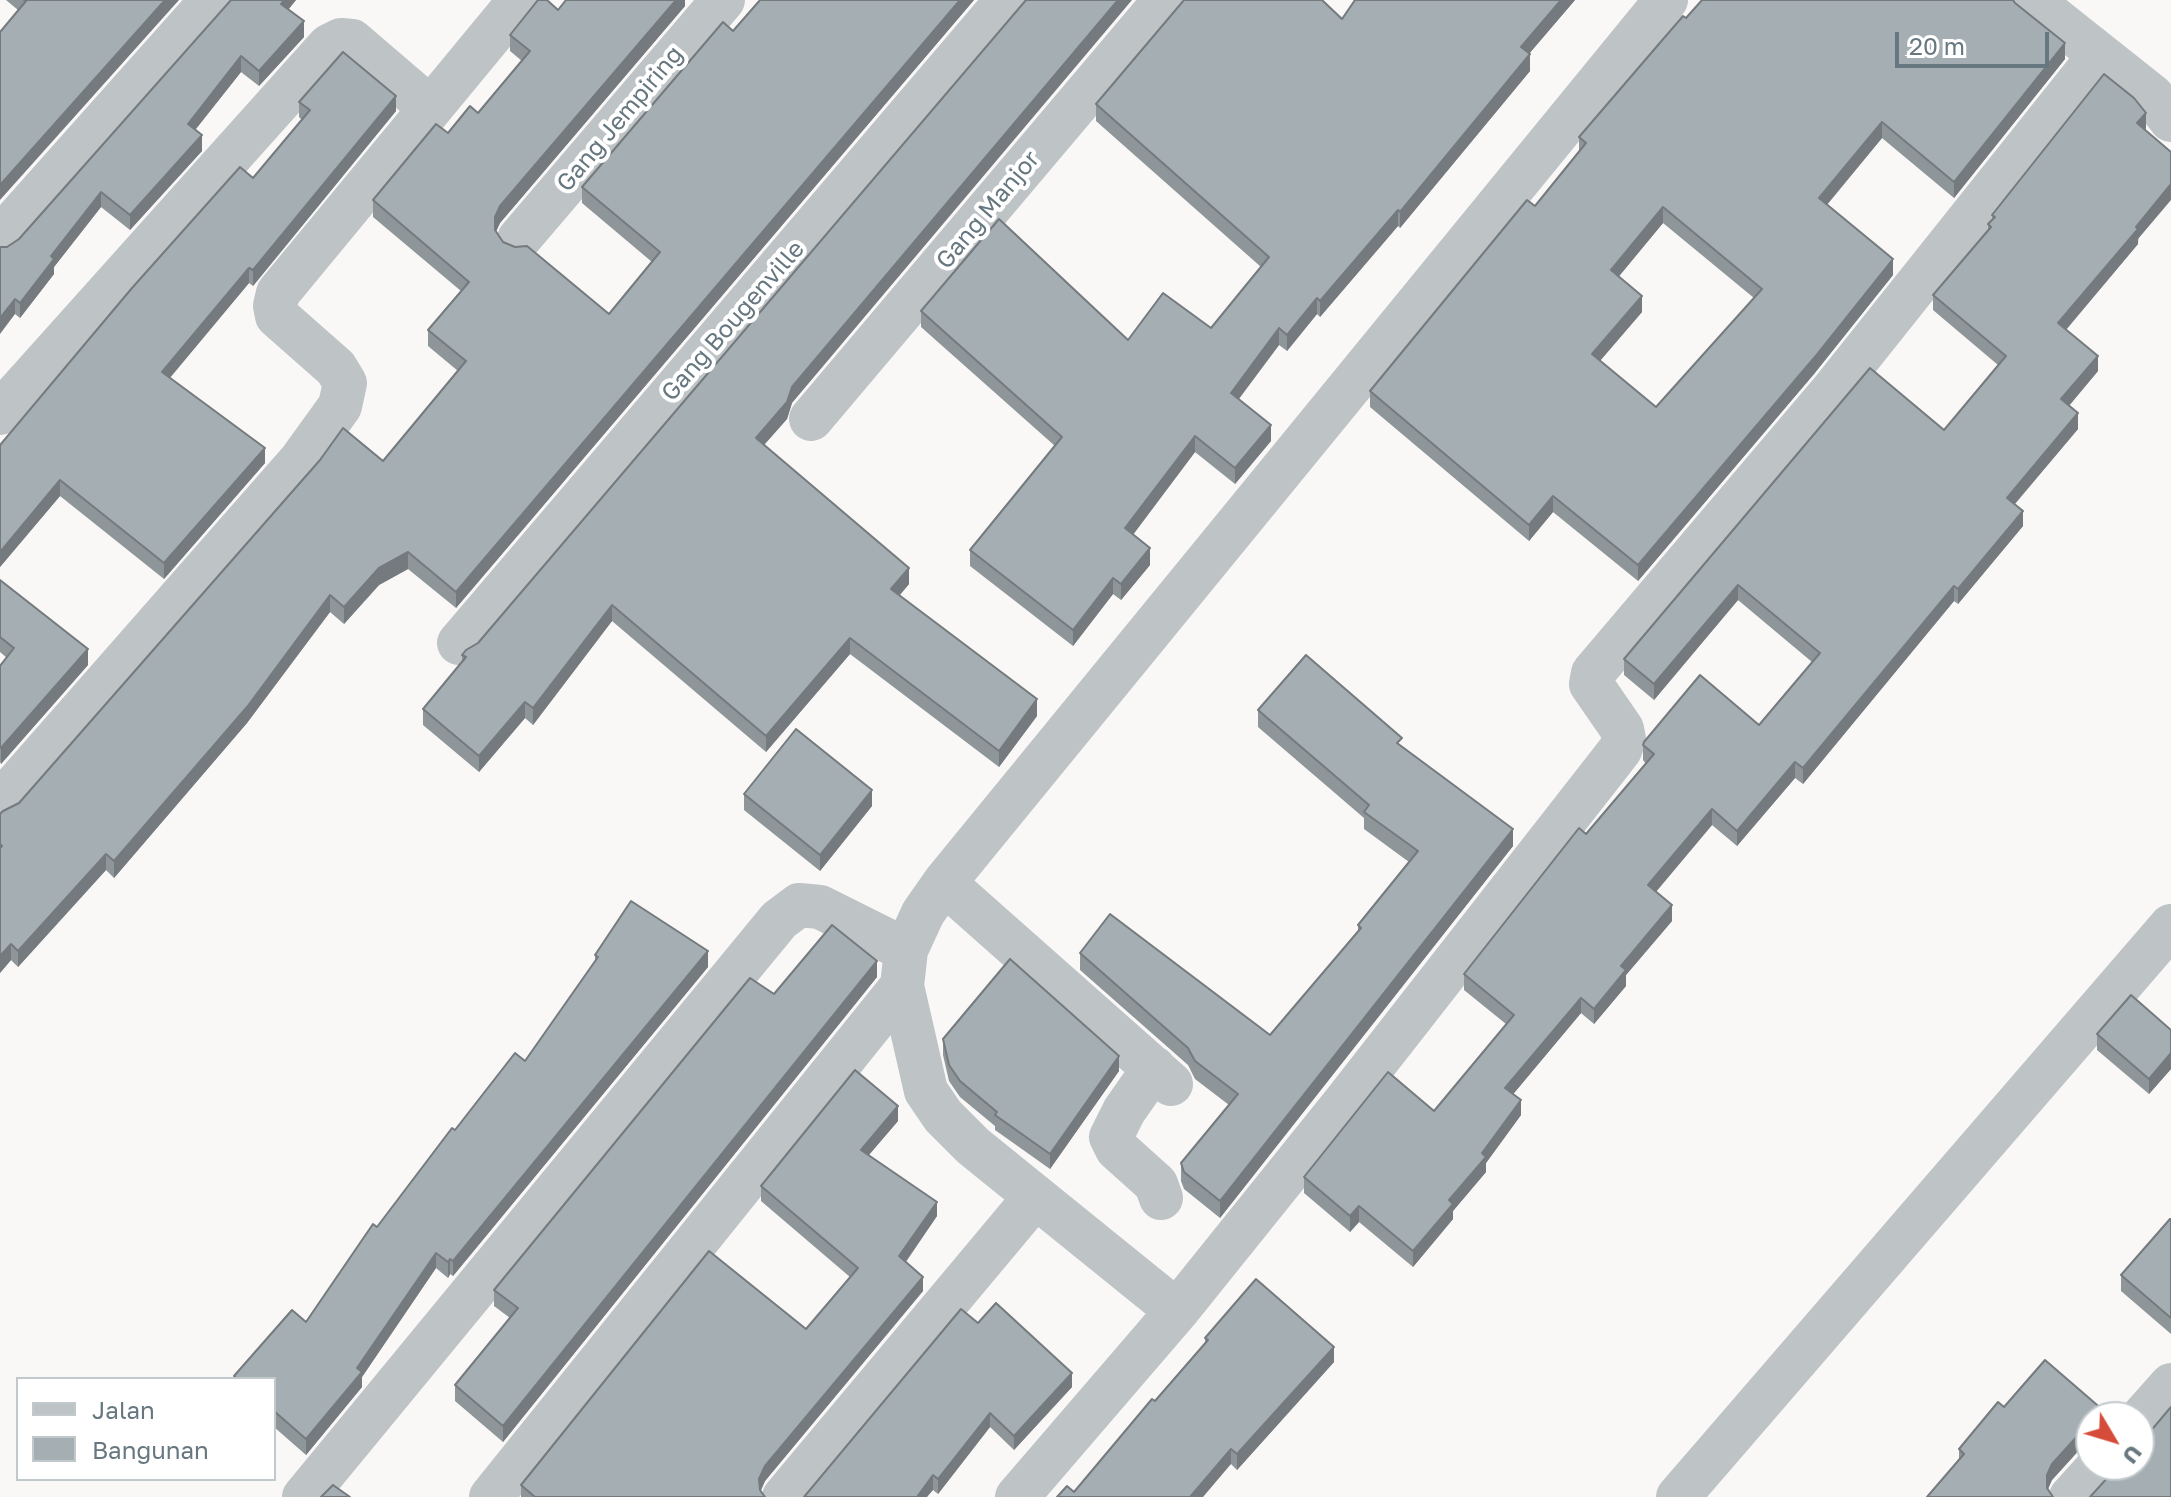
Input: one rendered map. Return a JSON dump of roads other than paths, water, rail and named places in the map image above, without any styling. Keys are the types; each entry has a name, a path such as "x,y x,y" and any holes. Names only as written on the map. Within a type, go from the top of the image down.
{"street":[{"path":"0,238 212,0"},
{"path":"0,803 301,460 340,406 345,383 336,368 277,316 275,306 278,293 520,0"},
{"name":"Gang Jempiring","path":"519,239 723,0"},
{"name":"Gang Bougenville","path":"459,643 1007,0"},
{"name":"Gang Manjor","path":"811,419 1165,0"},
{"path":"491,1497 904,968 923,913 944,883 1666,0"},
{"path":"2031,0 2152,96 2171,120"},
{"path":"0,413 329,46 341,40 352,41 429,107"},
{"path":"1017,1497 1177,1311 1355,1090 1620,750 1624,739 1622,729 1591,684 1593,673 1833,390 2100,55"},
{"path":"944,883 1163,1076 1124,1111 1111,1137 1117,1149 1156,1184 1161,1198"},
{"path":"304,1497 779,920 799,905 820,907 904,968 926,1091 943,1116 973,1146 1177,1311"},
{"path":"1678,1497 2171,926"},
{"path":"784,1497 1035,1197"},
{"path":"2155,1403 2171,1385"},
{"path":"2071,1497 2086,1481"}]}
